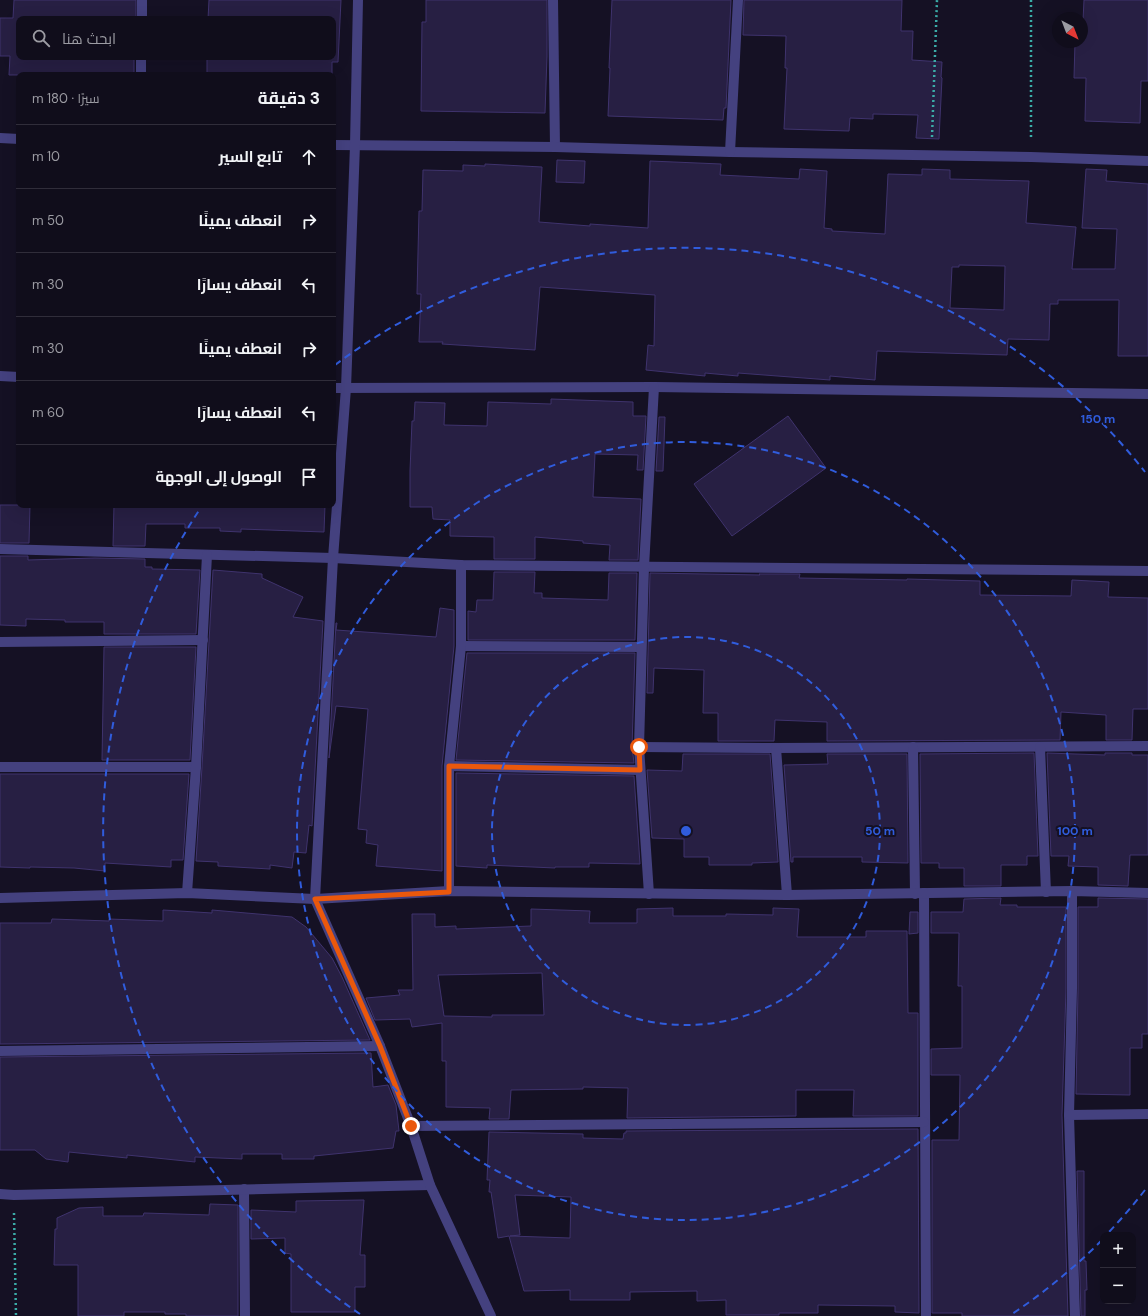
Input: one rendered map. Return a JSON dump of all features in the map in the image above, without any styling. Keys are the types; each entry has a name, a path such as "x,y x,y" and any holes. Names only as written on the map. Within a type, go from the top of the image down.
{"street":[{"path":"142,0 142,16"},
{"path":"358,0 355,145 346,388 334,558 315,899 380,1046 411,1126 430,1185 491,1316"},
{"path":"553,0 555,147"},
{"path":"730,152 738,0"},
{"path":"141,60 141,72"},
{"path":"0,138 16,139"},
{"path":"336,145 555,147 730,152 1031,157 1148,161"},
{"path":"0,376 16,377"},
{"path":"649,894 639,747 644,567 654,386"},
{"path":"336,388 654,386 1148,394"},
{"path":"0,549 334,558 461,565 1148,571"},
{"path":"186,892 196,767 207,555"},
{"path":"449,892 449,766 461,646 461,565"},
{"path":"0,642 202,640"},
{"path":"461,646 641,648"},
{"path":"639,747 776,748 1148,746"},
{"path":"913,747 919,893 924,1122 926,1316"},
{"path":"1040,747 1046,892"},
{"path":"776,748 787,896"},
{"path":"449,766 640,770"},
{"path":"0,767 196,767"},
{"path":"1072,891 1072,989 1069,1115 1074,1316"},
{"path":"0,898 186,892 315,899 449,892 787,896 1072,891 1148,893"},
{"path":"0,1050 380,1046"},
{"path":"1069,1115 1148,1114"},
{"path":"411,1126 924,1122"},
{"path":"0,1194 14,1195 430,1185"},
{"path":"244,1189 245,1316"}],"path":[{"path":"932,155 937,0"},
{"path":"1031,0 1031,157"},
{"path":"14,1195 16,1316"}],"building":[{"path":"14,0 136,0 136,16 16,16 16,60 134,60 134,72 16,72 16,75 9,75 10,56 0,56 0,18 13,18"},
{"path":"209,0 341,0 338,62 332,62 332,72 207,72 207,60 336,60 336,16 208,16"},
{"path":"426,0 547,0 545,113 421,111 422,22 426,22"},
{"path":"612,0 731,0 726,108 724,108 723,120 608,116"},
{"path":"744,0 902,0 901,31 913,31 912,60 942,62 939,139 916,138 918,115 873,114 873,119 850,118 849,131 784,129 787,68 785,68 786,36 743,35"},
{"path":"1084,0 1148,0 1148,81 1141,81 1140,123 1085,121 1086,78 1074,78 1075,48 1088,48 1088,12 1083,12"},
{"path":"557,160 585,161 584,183 556,182"},
{"path":"650,161 721,164 720,175 799,179 800,169 827,171 824,228 832,229 832,231 885,234 888,174 922,175 922,169 950,170 950,179 1029,181 1026,223 1076,227 1072,269 1115,269 1117,229 1082,228 1086,169 1107,170 1106,181 1148,184 1148,356 1118,356 1119,300 1058,300 1058,304 1050,304 1049,340 1008,339 1007,355 877,351 875,380 830,376 830,380 738,373 738,376 705,373 705,376 646,370 648,345 654,346 655,295 540,287 535,350 442,344 443,342 419,342 421,294 417,294 419,211 422,211 423,170 463,171 463,165 485,166 485,164 542,167 539,222 648,228","holes":["959,265 1005,266 1004,310 950,308 952,267 959,267"]},
{"path":"551,399 633,402 633,416 646,416 643,470 637,470 638,455 595,454 593,497 641,499 638,560 609,560 610,545 535,537 535,559 494,559 494,537 450,536 450,520 433,519 432,507 410,507 412,421 414,421 415,402 445,403 444,425 487,426 488,402 551,404"},
{"path":"788,416 826,468 732,536 694,484"},
{"path":"659,417 665,417 663,471 656,471"},
{"path":"0,505 16,505 16,508 30,508 29,543 0,543"},
{"path":"114,508 325,508 324,532 241,529 241,532 220,531 220,528 185,528 185,524 146,524 145,546 113,546"},
{"path":"0,556 28,556 28,560 95,558 145,559 145,567 152,567 152,569 200,570 196,634 104,634 104,622 65,622 65,620 26,619 26,626 0,625"},
{"path":"213,570 262,574 262,578 303,597 293,617 323,621 312,826 309,825 306,853 294,852 292,868 270,865 270,869 218,866 218,862 196,861"},
{"path":"494,572 535,572 534,593 542,593 542,598 608,600 609,573 637,573 635,640 468,640 468,611 476,612 477,600 493,600"},
{"path":"650,573 760,575 759,574 800,574 799,578 980,581 980,595 1071,596 1072,580 1109,582 1108,597 1148,598 1148,709 1133,709 1132,740 1106,740 1106,715 1061,712 1060,740 827,741 827,722 775,720 774,741 718,741 718,713 703,713 704,670 654,668 653,693 647,693"},
{"path":"440,608 454,610 454,646 442,766 442,871 376,866 378,845 366,843 367,830 358,829 368,709 336,706 329,758 336,623 336,630 436,637"},
{"path":"104,647 196,647 190,760 102,760"},
{"path":"467,653 635,653 632,747 634,763 456,760"},
{"path":"1034,753 1038,856 1027,856 1027,865 1001,865 1001,886 964,886 964,868 939,868 939,863 921,863 920,754"},
{"path":"1047,753 1105,755 1105,753 1132,753 1132,755 1148,755 1148,855 1130,855 1128,886 1098,885 1098,867 1068,866 1069,856 1051,856"},
{"path":"683,754 770,754 778,862 752,863 752,865 709,865 709,857 684,857 684,839 652,838 647,770 682,771"},
{"path":"827,754 907,754 908,863 862,862 862,857 793,857 793,862 791,862 784,765 828,764"},
{"path":"456,773 634,776 640,864 589,863 589,867 555,868 487,865 487,868 456,866"},
{"path":"0,774 189,774 183,860 171,860 171,867 105,863 105,871 74,868 0,867"},
{"path":"1001,898 1000,905 1017,905 1017,907 1066,907 1066,989 1062,1115 1068,1316 962,1316 962,1313 932,1313 932,1140 959,1140 960,1075 931,1075 931,1049 962,1048 962,986 958,986 959,933 931,933 931,912 963,912 964,899"},
{"path":"1098,898 1148,899 1148,1034 1142,1034 1142,1048 1130,1048 1130,1095 1076,1094 1078,907 1098,907"},
{"path":"673,908 673,916 726,916 726,914 773,915 773,908 799,909 797,937 866,937 866,931 907,931 908,1013 918,1013 918,1116 853,1116 854,1090 796,1090 796,1116 627,1118 628,1088 583,1087 583,1089 511,1090 509,1119 489,1119 490,1108 446,1107 446,1061 442,1061 442,1023 412,1027 410,1019 375,1020 366,998 400,995 398,990 413,990 412,914 435,914 435,927 456,926 456,929 531,926 531,909 590,911 589,923 637,923 637,909","holes":["542,973 544,1015 492,1015 492,1017 444,1016 438,975"]},
{"path":"163,910 212,913 212,910 292,917 306,927 332,958 370,1040 0,1044 0,923 51,923 52,919 163,921"},
{"path":"910,912 918,912 918,933 909,934"},
{"path":"371,1053 373,1087 388,1085 396,1105 399,1131 396,1131 393,1148 314,1156 314,1159 282,1159 282,1154 242,1154 242,1159 195,1157 195,1162 127,1155 127,1158 69,1152 68,1162 46,1159 35,1150 0,1150 0,1057"},
{"path":"918,1129 919,1313 895,1312 895,1306 818,1305 818,1313 726,1315 726,1300 697,1301 697,1291 630,1292 630,1300 570,1300 570,1290 524,1291 509,1236 498,1238 491,1192 489,1192 490,1180 487,1180 489,1132 583,1134 583,1138 623,1139 626,1131","holes":["515,1195 571,1197 570,1238 510,1236 520,1235"]},
{"path":"1077,1171 1084,1171 1084,1261 1086,1261 1087,1290 1085,1290 1085,1316 1081,1316"},
{"path":"364,1200 360,1255 365,1255 365,1287 355,1287 355,1312 291,1312 291,1254 285,1253 285,1238 251,1239 251,1210 296,1212 296,1201"},
{"path":"210,1204 238,1205 238,1316 186,1316 186,1314 165,1314 165,1312 124,1312 124,1316 78,1316 78,1265 54,1265 55,1229 57,1229 57,1218 79,1208 103,1207 103,1216 143,1216 144,1213 209,1215"}],"route":[{"path":"411,1126 380,1046 315,899 449,892 449,766 640,770 639,747"}]}
